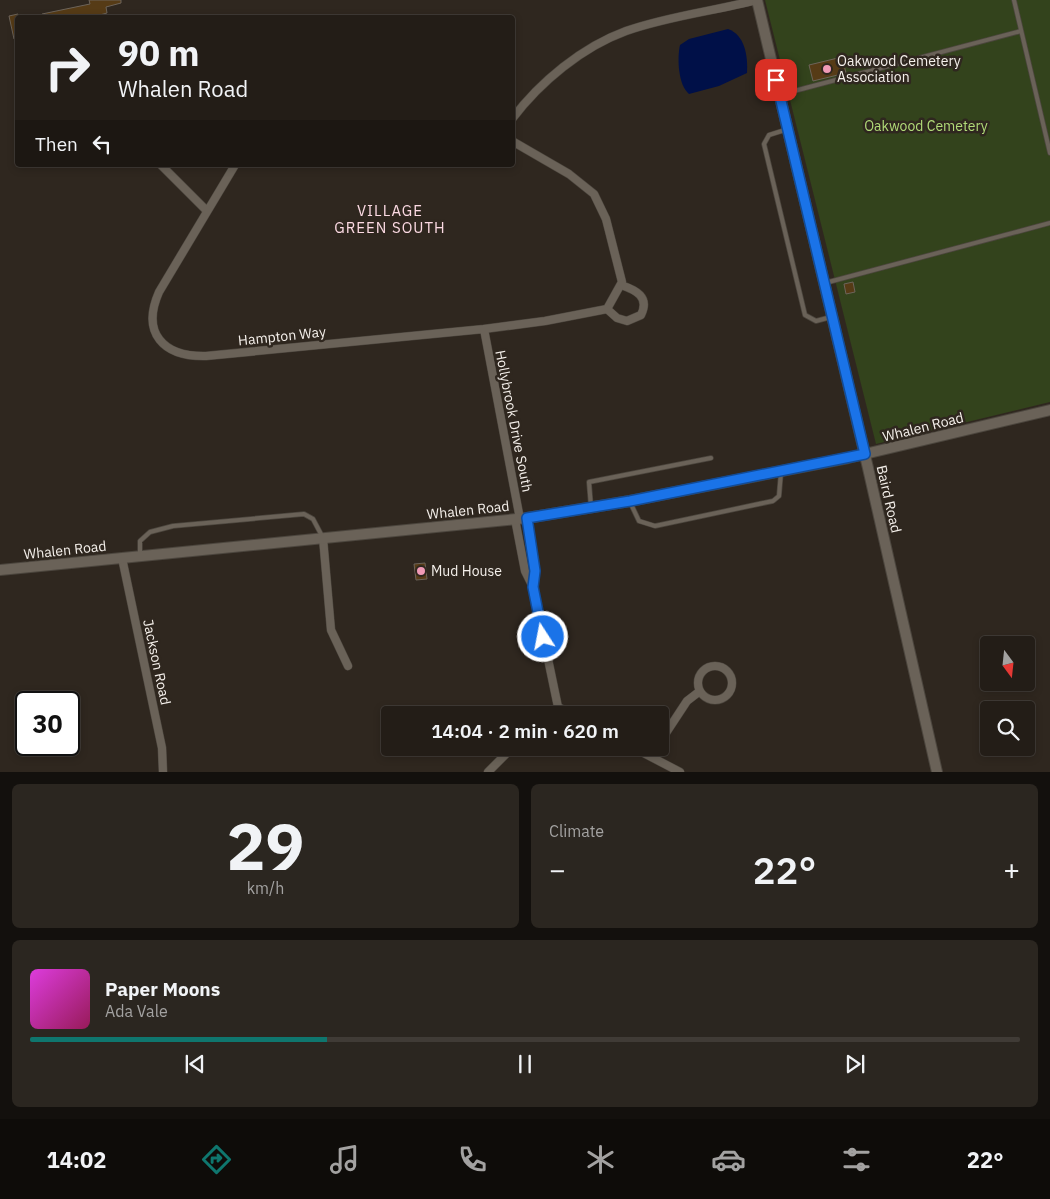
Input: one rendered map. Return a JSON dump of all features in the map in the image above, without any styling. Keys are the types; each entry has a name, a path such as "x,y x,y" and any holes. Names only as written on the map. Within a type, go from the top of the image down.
{"street":[{"name":"Baird Road","path":"757,0 865,454 937,772"},
{"path":"515,115 529,98 554,75 581,54 603,41 652,23 757,0"},
{"path":"515,143 569,174 594,194 606,219 621,278 621,286 607,309 617,318 627,321 641,315 644,306 642,296 634,290 621,286"},
{"path":"163,167 207,211"},
{"name":"Hampton Way","path":"234,167 159,292 152,309 151,319 154,330 168,347 178,352 192,356 206,356 484,329 545,321 607,309"},
{"name":"Hollybrook Drive South","path":"484,329 521,518"},
{"name":"Whalen Road","path":"0,570 521,518 630,501 781,472 1050,410"},
{"path":"521,518 535,571 533,587"},
{"path":"521,518 525,571 533,587 558,706"},
{"path":"323,538 331,630 348,666"},
{"name":"Jackson Road","path":"122,558 160,739 163,772"},
{"path":"717,666 730,675 731,686 729,692 720,699 709,698 700,691 698,686 700,676 707,668 717,666"},
{"path":"669,728 687,701 700,691"},
{"path":"488,772 504,756"},
{"path":"651,756 680,772"}],"lane":[{"path":"1014,0 1050,153"},
{"path":"780,95 1021,32"},
{"path":"788,129 769,135 764,144 766,153 806,315 816,321 832,317"},
{"path":"824,284 1050,223"},
{"path":"591,507 588,482 711,458"},
{"path":"630,501 639,521 655,526 773,501 779,496 781,472"},
{"path":"140,556 140,541 150,532 290,514 304,514 313,519 323,538"}],"green space":[{"name":"Oakwood Cemetery","path":"765,0 1050,0 1050,402 876,444"}],"shaded area":[{"path":"728,29 734,32 742,41 746,53 747,73 719,86 689,94 685,90 681,78 679,64 680,45 689,39"}],"building":[{"path":"89,0 121,0 121,3 106,7 107,13 100,15 42,14 90,4"},
{"path":"18,14 15,15 15,39 14,39 9,16"},
{"name":"Oakwood Cemetery Association","path":"842,57 846,73 813,81 809,65"},
{"path":"853,282 855,292 846,294 844,284"},
{"name":"Mud House","path":"425,563 427,579 416,580 414,564"}],"place":[{"name":"Oakwood Cemetery Association","path":"827,69"},
{"name":"Mud House","path":"421,571"}],"district":[{"name":"VILLAGE GREEN SOUTH","path":"390,218"}],"route":[{"path":"543,637 533,587 535,571 527,518 630,501 865,454 776,80"}]}
